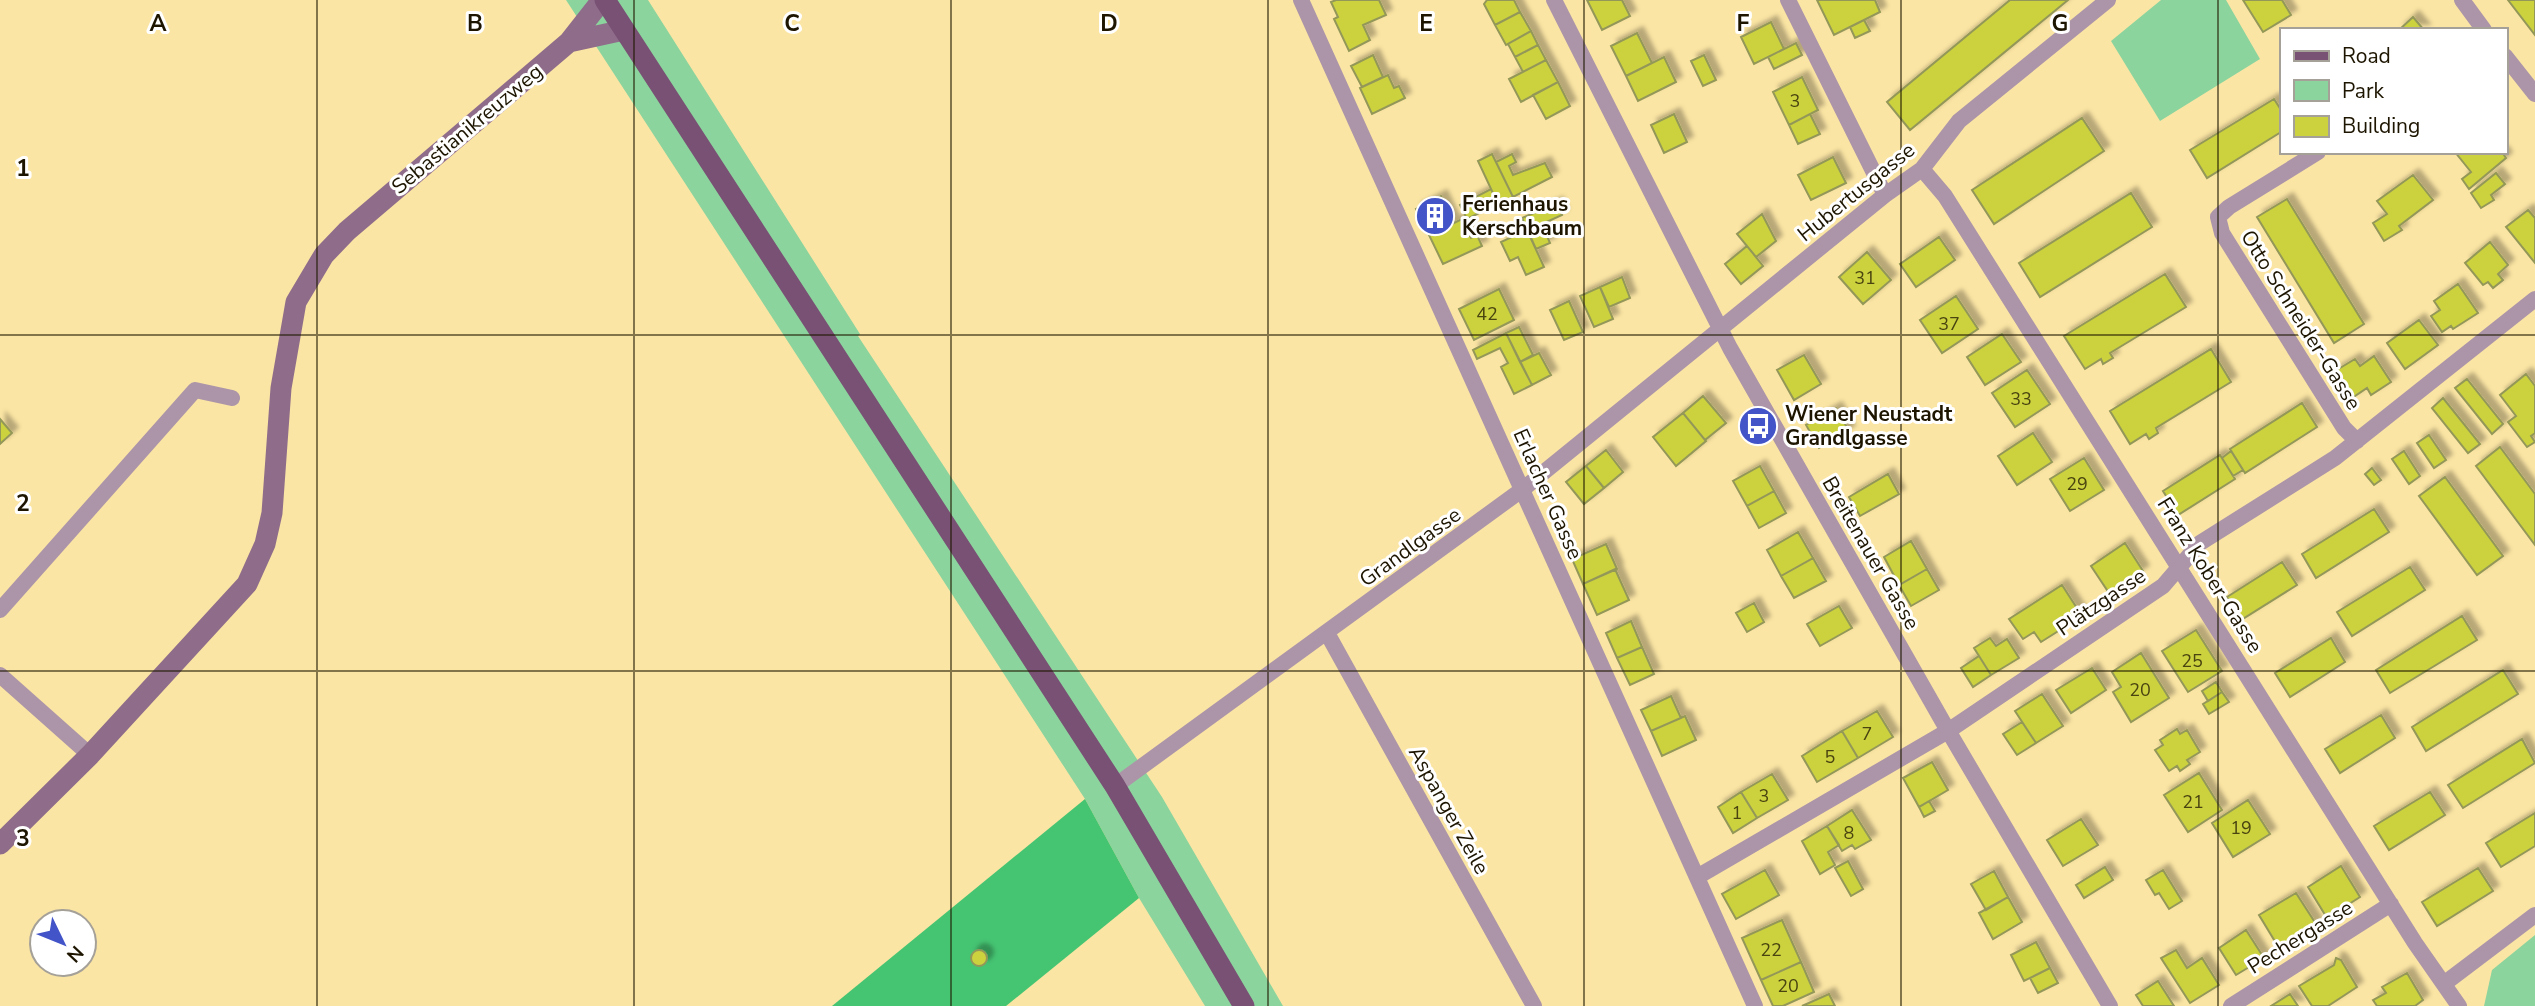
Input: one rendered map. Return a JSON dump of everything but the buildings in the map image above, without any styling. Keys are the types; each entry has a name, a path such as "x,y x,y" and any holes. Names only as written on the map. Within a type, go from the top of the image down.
{"main road":[{"path":"569,42 603,0 1115,786 1244,1006"},
{"name":"Sebastianikreuzweg","path":"0,844 90,755 247,584 265,544 272,513 281,388 296,302 324,254 347,231 569,42 624,30"}],"street":[{"name":"Erlacher Gasse","path":"1301,0 1524,489 1755,1006"},
{"name":"Breitenauer Gasse","path":"1554,0 1720,330 1948,731 2110,1006"},
{"path":"1788,0 1885,195"},
{"name":"Hubertusgasse","path":"1720,330 1885,195 1922,169 1959,121 2108,0"},
{"path":"2462,0 2483,28"},
{"path":"2507,59 2535,94"},
{"name":"Otto Schneider-Gasse","path":"2315,154 2229,207 2218,217 2222,233 2344,428 2357,441"},
{"name":"Franz Kober-Gasse","path":"1922,169 1945,196 2391,904 2459,1006"},
{"name":"Plätzgasse","path":"1697,877 1948,731 2163,586 2200,543 2335,458 2535,299"},
{"name":"Grandlgasse","path":"1115,786 1524,489 1720,330"},
{"path":"0,610 195,390 232,398"},
{"name":"Aspanger Zeile","path":"1327,634 1534,1006"},
{"path":"0,675 90,755"},
{"name":"Pechergasse","path":"2231,1006 2391,904"},
{"path":"2445,984 2535,915"}],"green space":[{"path":"566,0 648,0 860,334 858,336 1162,797 1283,1006 1205,1006 1139,898 1085,799"},
{"path":"2161,0 2226,0 2260,59 2160,121 2111,41"},
{"path":"1085,799 1139,898 1006,1006 832,1006"},
{"path":"2535,935 2535,1006 2484,1006 2492,970"}],"place":[{"name":"Ferienhaus Kerschbaum","path":"1435,216"},
{"name":"Wiener Neustadt Grandlgasse","path":"1758,426"}]}
